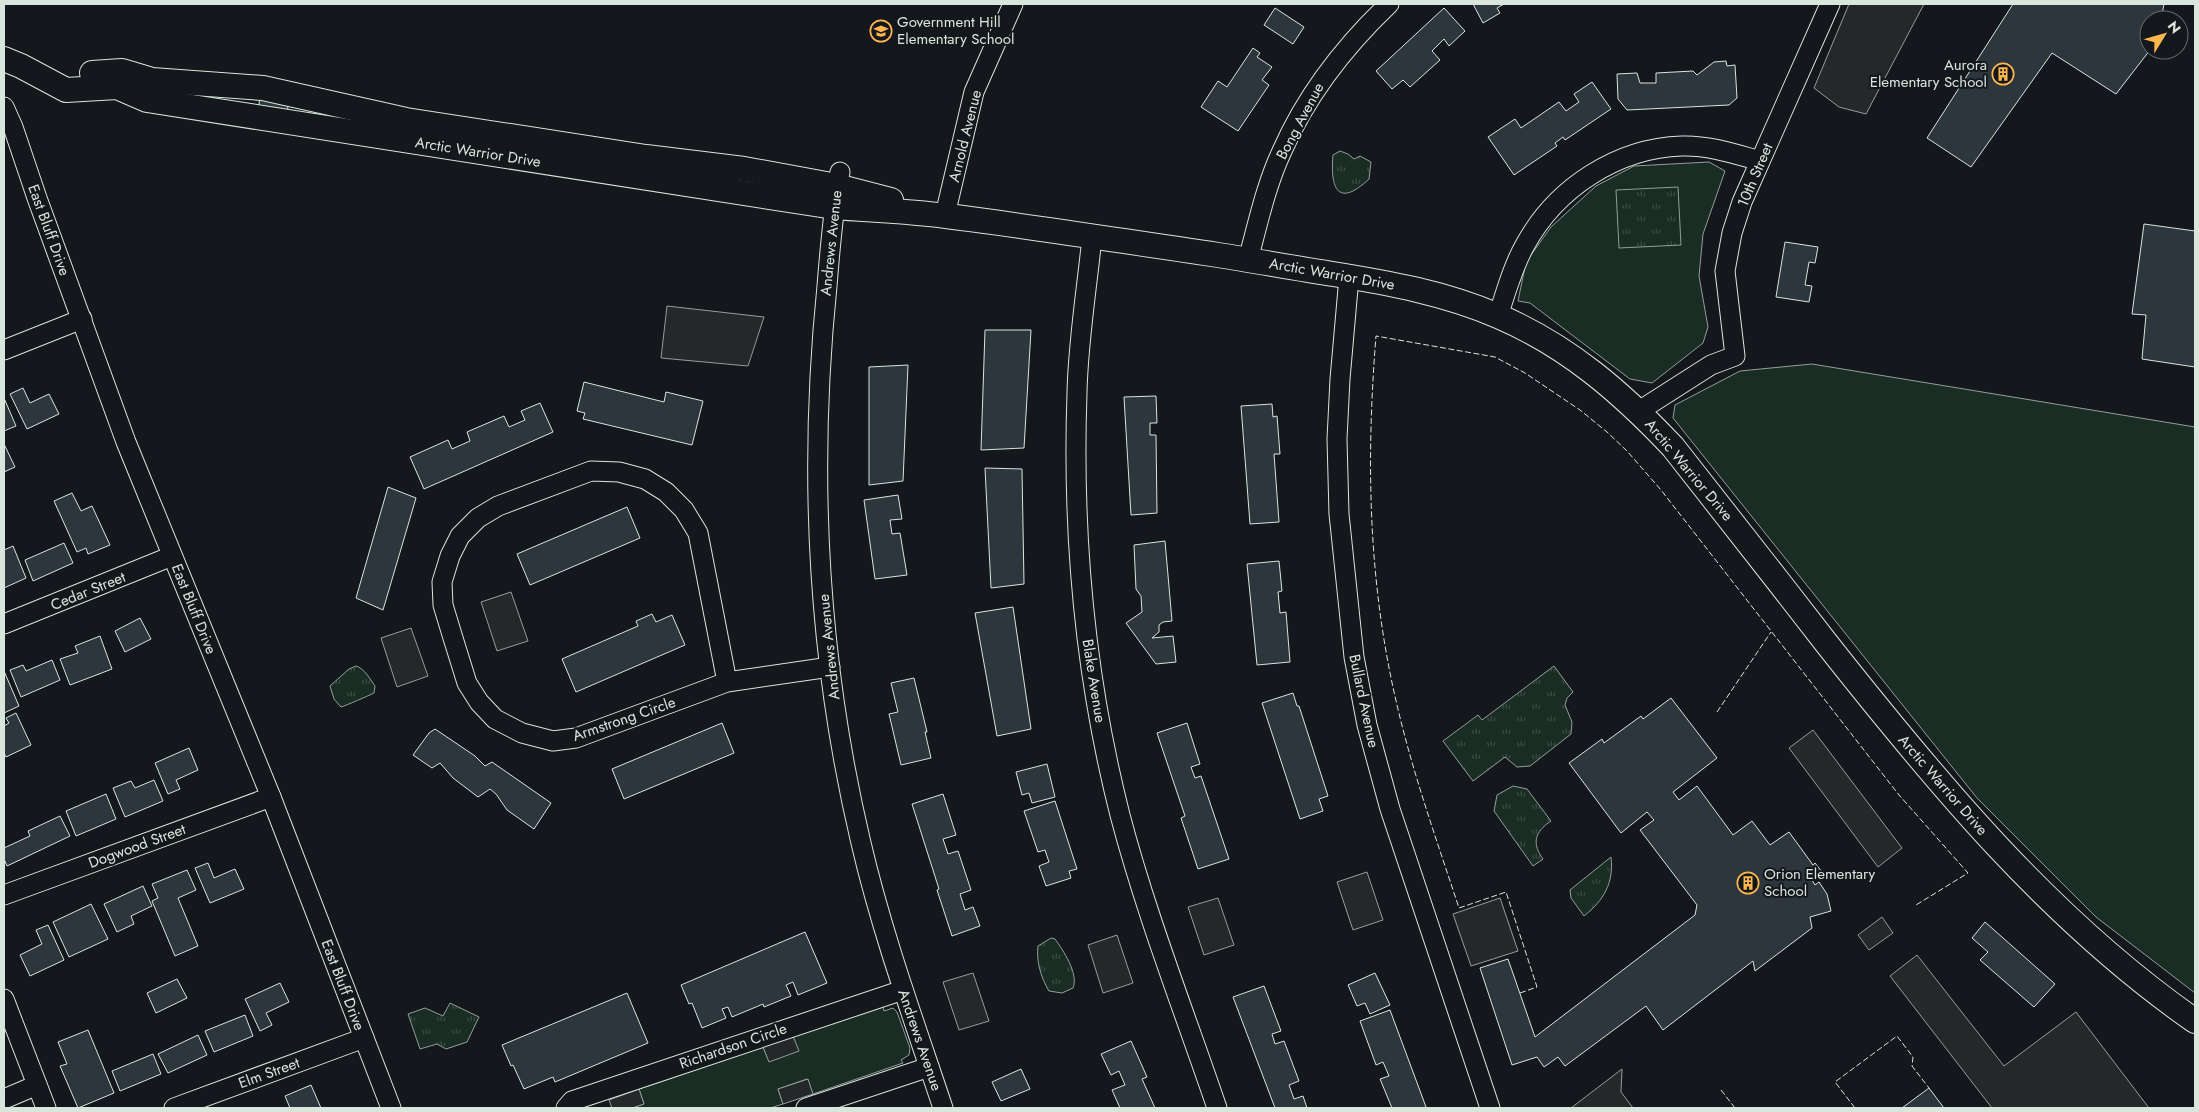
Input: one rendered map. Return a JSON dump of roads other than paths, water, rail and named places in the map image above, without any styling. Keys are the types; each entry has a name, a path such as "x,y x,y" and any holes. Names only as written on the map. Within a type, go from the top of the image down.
{"main road":[{"name":"Arctic Warrior Drive","path":"12,62 66,90 116,86 147,100 837,188 945,215 1248,260 1425,291 1498,316 1537,335 1574,358 1608,383 1639,411 1673,447 1901,738 1977,825 2089,936 2195,1021"}],"street":[{"name":"Arnold Avenue","path":"945,215 974,92 1013,4"},
{"name":"Bong Avenue","path":"1248,260 1264,200 1282,150 1316,88 1355,37 1389,4"},
{"name":"10th Street","path":"1639,411 1711,365 1735,356 1725,271 1732,233 1742,202 1830,4"},
{"name":"East Bluff Drive","path":"4,107 13,127 126,442 271,796 391,1108"},
{"path":"1498,316 1524,246 1538,223 1556,201 1577,183 1600,169 1626,157 1653,150 1682,146 1708,148 1760,161"},
{"name":"Andrews Avenue","path":"837,188 821,338 817,459 819,539 830,667 838,727 861,842 886,937 943,1108"},
{"name":"Blake Avenue","path":"1092,237 1076,390 1076,488 1079,557 1086,633 1106,754 1120,815 1139,881 1217,1108"},
{"name":"Bullard Avenue","path":"1349,277 1336,439 1339,514 1354,657 1367,725 1390,809 1490,1108"},
{"path":"4,350 82,320"},
{"name":"Armstrong Circle","path":"727,682 698,533 684,510 666,492 645,479 619,472 591,471 498,506 478,518 460,536 450,556 442,582 443,605 467,683 479,702 495,719 522,733 553,741 576,738 727,682 830,667"},
{"name":"Cedar Street","path":"4,624 172,556"},
{"name":"Dogwood Street","path":"4,895 271,796"},
{"name":"Richardson Circle","path":"566,1108 572,1101 904,990"},
{"path":"4,999 46,1108"},
{"name":"Elm Street","path":"174,1108 364,1038"},
{"path":"806,1108 930,1067"},
{"path":"4,1099 37,1085"}],"place":[{"name":"Government Hill Elementary School","path":"881,31"},
{"name":"Aurora Elementary School","path":"2003,74"},
{"name":"Orion Elementary School","path":"1748,883"}]}
